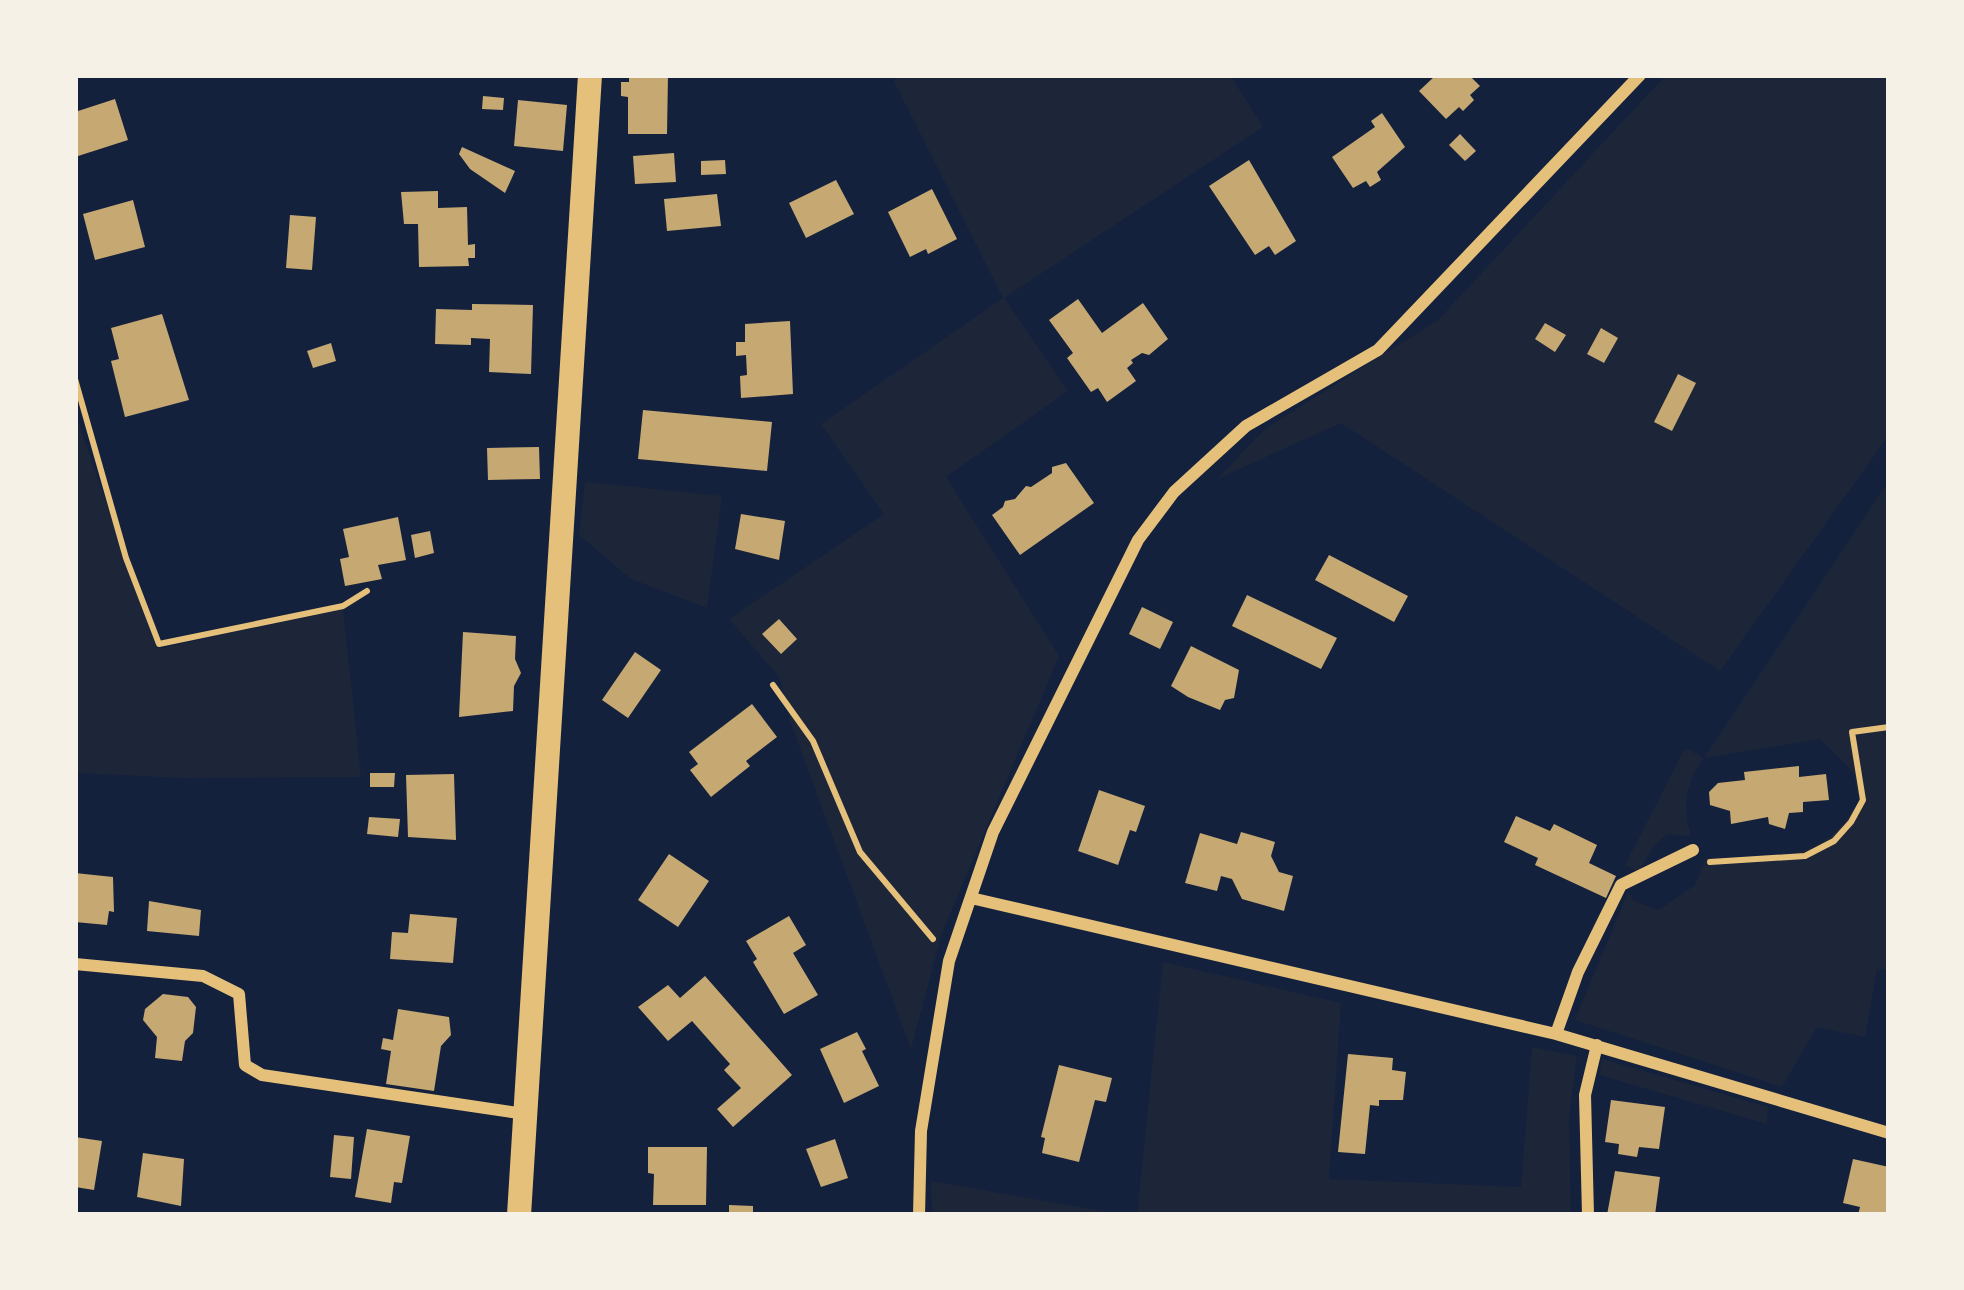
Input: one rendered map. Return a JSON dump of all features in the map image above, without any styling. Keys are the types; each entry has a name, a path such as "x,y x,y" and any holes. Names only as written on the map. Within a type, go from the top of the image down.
{"main road":[{"path":"519,1215 590,75"}],"street":[{"path":"919,1215 921,1132 950,962 993,832 1138,540 1174,492 1246,426 1378,350 1640,75"},
{"path":"1556,1034 1578,972 1621,886 1693,850"},
{"path":"971,898 1556,1034 1889,1133"},
{"path":"75,964 203,976 239,994 245,1065 262,1076 526,1115"},
{"path":"1588,1215 1585,1095 1597,1045"}],"path":[{"path":"75,379 126,558 159,644 343,606 368,591"},
{"path":"773,685 813,741 860,852 950,962"},
{"path":"1693,850 1705,862 1816,853 1851,822 1863,800 1852,732 1889,727"}],"shaded area":[{"path":"902,75 1230,75 1263,127 1004,298 1068,391 946,477 1059,656 942,933 911,1049 790,721 780,678 729,619 884,514 821,424 1003,298 894,81"},
{"path":"1666,75 1889,75 1889,435 1720,671 1341,423 1217,479 1265,429 1438,320"},
{"path":"75,413 157,649 343,609 361,777 75,773"},
{"path":"1889,480 1889,970 1877,969 1865,1037 1817,1027 1782,1087 1575,1020 1628,892 1634,901 1659,910 1695,885 1706,858 1775,856 1812,847 1844,822 1859,800 1853,772 1820,739 1704,758"},
{"path":"585,482 722,496 707,608 631,579 579,535"},
{"path":"1685,748 1704,758 1687,795 1692,836 1667,834 1638,872 1625,865"},
{"path":"1163,962 1341,1003 1329,1179 1521,1187 1532,1047 1577,1056 1569,1119 1571,1215 1137,1215"},
{"path":"1602,1059 1768,1107 1767,1124 1599,1075"},
{"path":"931,1181 1125,1215 932,1215"}],"building":[{"path":"629,75 668,75 667,134 628,134 628,97 621,96 621,82 629,82"},
{"path":"1436,75 1469,75 1480,86 1470,95 1474,100 1446,119 1419,91"},
{"path":"483,96 504,98 503,110 482,109"},
{"path":"115,99 128,140 75,157 75,112"},
{"path":"518,100 567,105 563,151 514,146"},
{"path":"1382,113 1405,147 1377,172 1381,180 1370,187 1366,181 1353,188 1332,157 1375,127 1371,121"},
{"path":"1460,134 1476,151 1465,161 1449,145"},
{"path":"462,147 515,171 505,193 470,169 459,154"},
{"path":"674,153 676,182 635,184 633,156"},
{"path":"725,160 726,174 701,175 701,161"},
{"path":"1249,160 1296,241 1275,255 1269,246 1255,255 1209,186"},
{"path":"836,180 854,214 806,238 789,203"},
{"path":"932,189 957,239 928,254 926,249 910,257 888,212"},
{"path":"438,191 438,208 467,207 468,245 475,244 475,258 468,258 469,266 419,267 418,224 404,224 401,192"},
{"path":"717,194 721,226 667,231 664,199"},
{"path":"133,200 145,247 95,260 83,214"},
{"path":"290,215 316,217 312,270 286,268"},
{"path":"1078,299 1102,333 1143,303 1168,339 1149,355 1142,353 1131,360 1127,368 1136,381 1107,402 1098,388 1091,392 1067,358 1073,353 1049,320"},
{"path":"472,304 533,305 531,374 489,372 490,339 471,338 471,345 435,344 436,309 472,310"},
{"path":"162,314 189,400 125,417 111,361 119,359 111,328"},
{"path":"790,321 793,394 741,398 746,355 736,356 736,342 745,342 745,324"},
{"path":"1545,323 1566,335 1555,352 1535,339"},
{"path":"1601,328 1618,338 1604,363 1587,354"},
{"path":"331,343 336,361 313,368 307,351"},
{"path":"1678,374 1696,383 1672,431 1654,422"},
{"path":"643,410 772,422 767,471 638,459"},
{"path":"539,447 540,479 488,480 487,448"},
{"path":"1066,463 1094,503 1020,555 992,515 1026,486 1052,473 1052,467"},
{"path":"741,514 785,521 779,560 735,549"},
{"path":"398,517 406,560 378,565 382,579 345,586 340,559 349,557 343,529"},
{"path":"430,531 434,553 415,558 411,535"},
{"path":"1329,555 1408,596 1394,622 1315,580"},
{"path":"1247,595 1337,638 1321,669 1232,626"},
{"path":"1142,607 1173,622 1160,649 1129,634"},
{"path":"779,619 797,639 781,654 762,634"},
{"path":"463,632 516,636 515,659 521,673 514,686 513,711 459,717"},
{"path":"1191,646 1239,670 1234,698 1225,700 1220,710 1171,686"},
{"path":"635,652 661,670 628,718 602,700"},
{"path":"752,704 777,737 711,797 690,770 698,764 689,752"},
{"path":"1799,766 1799,777 1826,774 1829,800 1803,802 1803,812 1789,813 1785,829 1769,824 1768,817 1731,824 1730,811 1710,805 1709,792 1718,783 1745,780 1744,772"},
{"path":"370,773 395,773 394,787 370,787"},
{"path":"454,774 456,840 408,837 406,775"},
{"path":"1099,790 1145,806 1136,832 1130,830 1118,865 1078,851"},
{"path":"1516,816 1550,831 1554,824 1597,845 1589,863 1616,876 1606,898 1535,865 1538,858 1504,842"},
{"path":"369,817 400,819 398,837 367,834"},
{"path":"1241,832 1275,842 1271,856 1279,872 1293,876 1284,911 1242,899 1232,879 1221,876 1217,891 1185,883 1200,833 1237,844"},
{"path":"669,854 709,881 678,927 638,900"},
{"path":"75,873 113,877 114,912 109,911 107,925 75,922"},
{"path":"149,901 201,910 199,936 147,931"},
{"path":"410,914 457,918 453,963 390,959 392,932 408,933"},
{"path":"789,916 806,945 793,953 818,995 784,1014 746,941"},
{"path":"705,976 792,1075 733,1127 717,1109 741,1088 724,1070 730,1064 692,1021 668,1041 638,1007 668,985 680,998"},
{"path":"163,994 188,997 196,1007 193,1033 185,1041 182,1061 155,1058 157,1037 143,1020 145,1009"},
{"path":"398,1009 449,1017 451,1035 441,1046 434,1091 386,1084 391,1051 381,1049 383,1038 393,1040"},
{"path":"857,1032 879,1086 844,1103 820,1049"},
{"path":"1348,1054 1393,1058 1392,1070 1406,1072 1403,1100 1370,1105 1365,1154 1338,1152"},
{"path":"1059,1065 1112,1078 1106,1102 1095,1100 1079,1162 1042,1153 1045,1138 1041,1137"},
{"path":"1611,1100 1665,1107 1659,1149 1639,1147 1637,1157 1618,1154 1619,1144 1605,1142"},
{"path":"367,1129 410,1136 402,1183 394,1182 391,1203 355,1197"},
{"path":"334,1135 354,1137 351,1179 330,1177"},
{"path":"75,1137 102,1141 94,1190 75,1187"},
{"path":"835,1139 848,1178 821,1187 806,1149"},
{"path":"648,1147 707,1147 706,1205 653,1205 654,1174 648,1173"},
{"path":"143,1153 184,1159 181,1206 137,1197"},
{"path":"1853,1159 1889,1167 1889,1213 1858,1215 1860,1207 1843,1203"},
{"path":"1615,1171 1660,1177 1655,1215 1607,1215"},
{"path":"729,1205 753,1206 753,1215 729,1215"}]}
